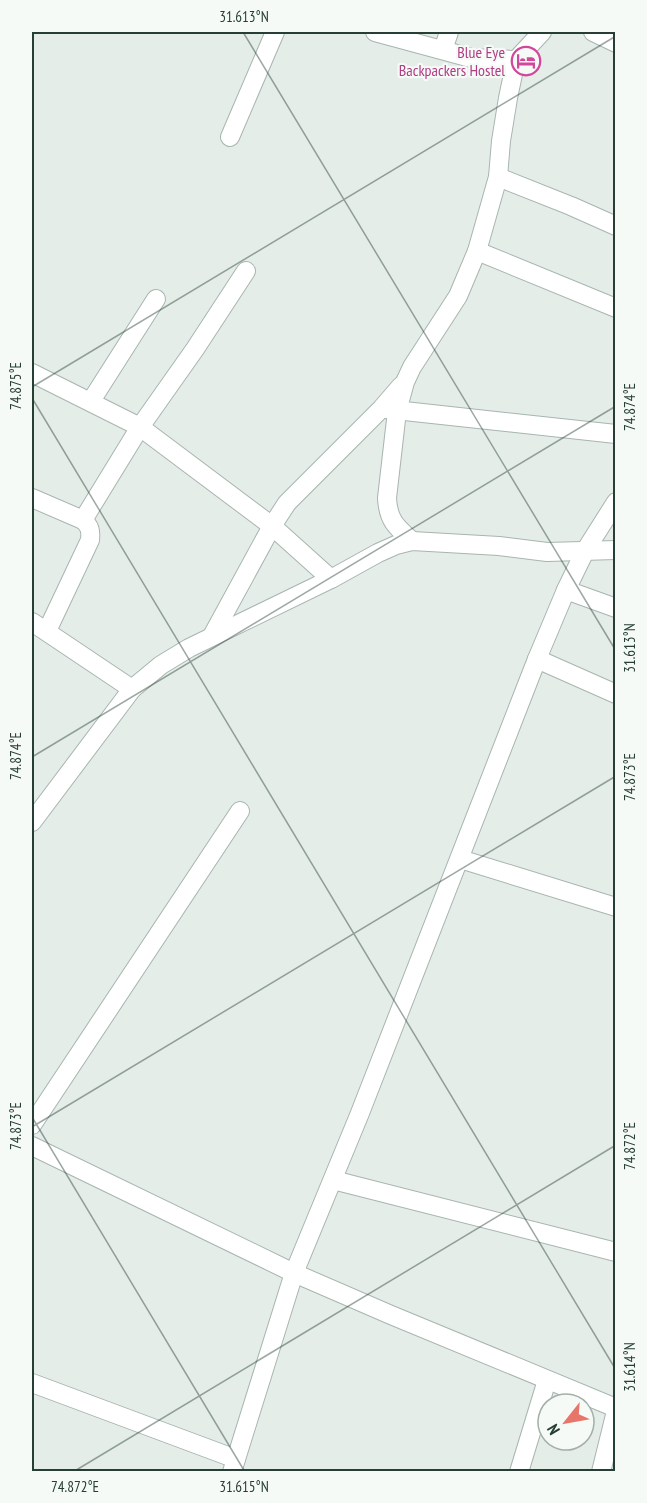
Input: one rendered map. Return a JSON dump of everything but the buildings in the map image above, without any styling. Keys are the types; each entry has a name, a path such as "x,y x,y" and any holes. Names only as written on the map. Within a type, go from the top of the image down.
{"street":[{"path":"230,137 275,32"},
{"path":"375,32 471,58 516,60"},
{"path":"442,50 449,32"},
{"path":"212,636 272,525 287,504 389,410 412,367 458,296 477,251 498,177 507,98 516,60 542,32"},
{"path":"593,32 615,43"},
{"path":"498,177 615,226"},
{"path":"477,251 615,308"},
{"path":"83,520 140,426 195,349 246,271"},
{"path":"91,401 156,299"},
{"path":"32,373 140,426 272,525 331,579"},
{"path":"389,410 615,434"},
{"path":"389,410 388,511 392,521 412,541"},
{"path":"32,498 83,520 89,525 91,532 90,540 39,627 132,689"},
{"path":"32,1383 234,1465 294,1272 333,1180 537,659 585,551 615,502"},
{"path":"32,822 132,689 161,665 212,636 331,579 378,553 412,541 499,546 547,552 615,550"},
{"path":"566,590 615,608"},
{"path":"537,659 615,694"},
{"path":"32,1125 240,811"},
{"path":"460,859 615,907"},
{"path":"32,1146 294,1272 615,1410 601,1472"},
{"path":"333,1180 615,1252"},
{"path":"519,1472 547,1380"}],"place":[{"name":"Blue Eye Backpackers Hostel","path":"526,61"}]}
